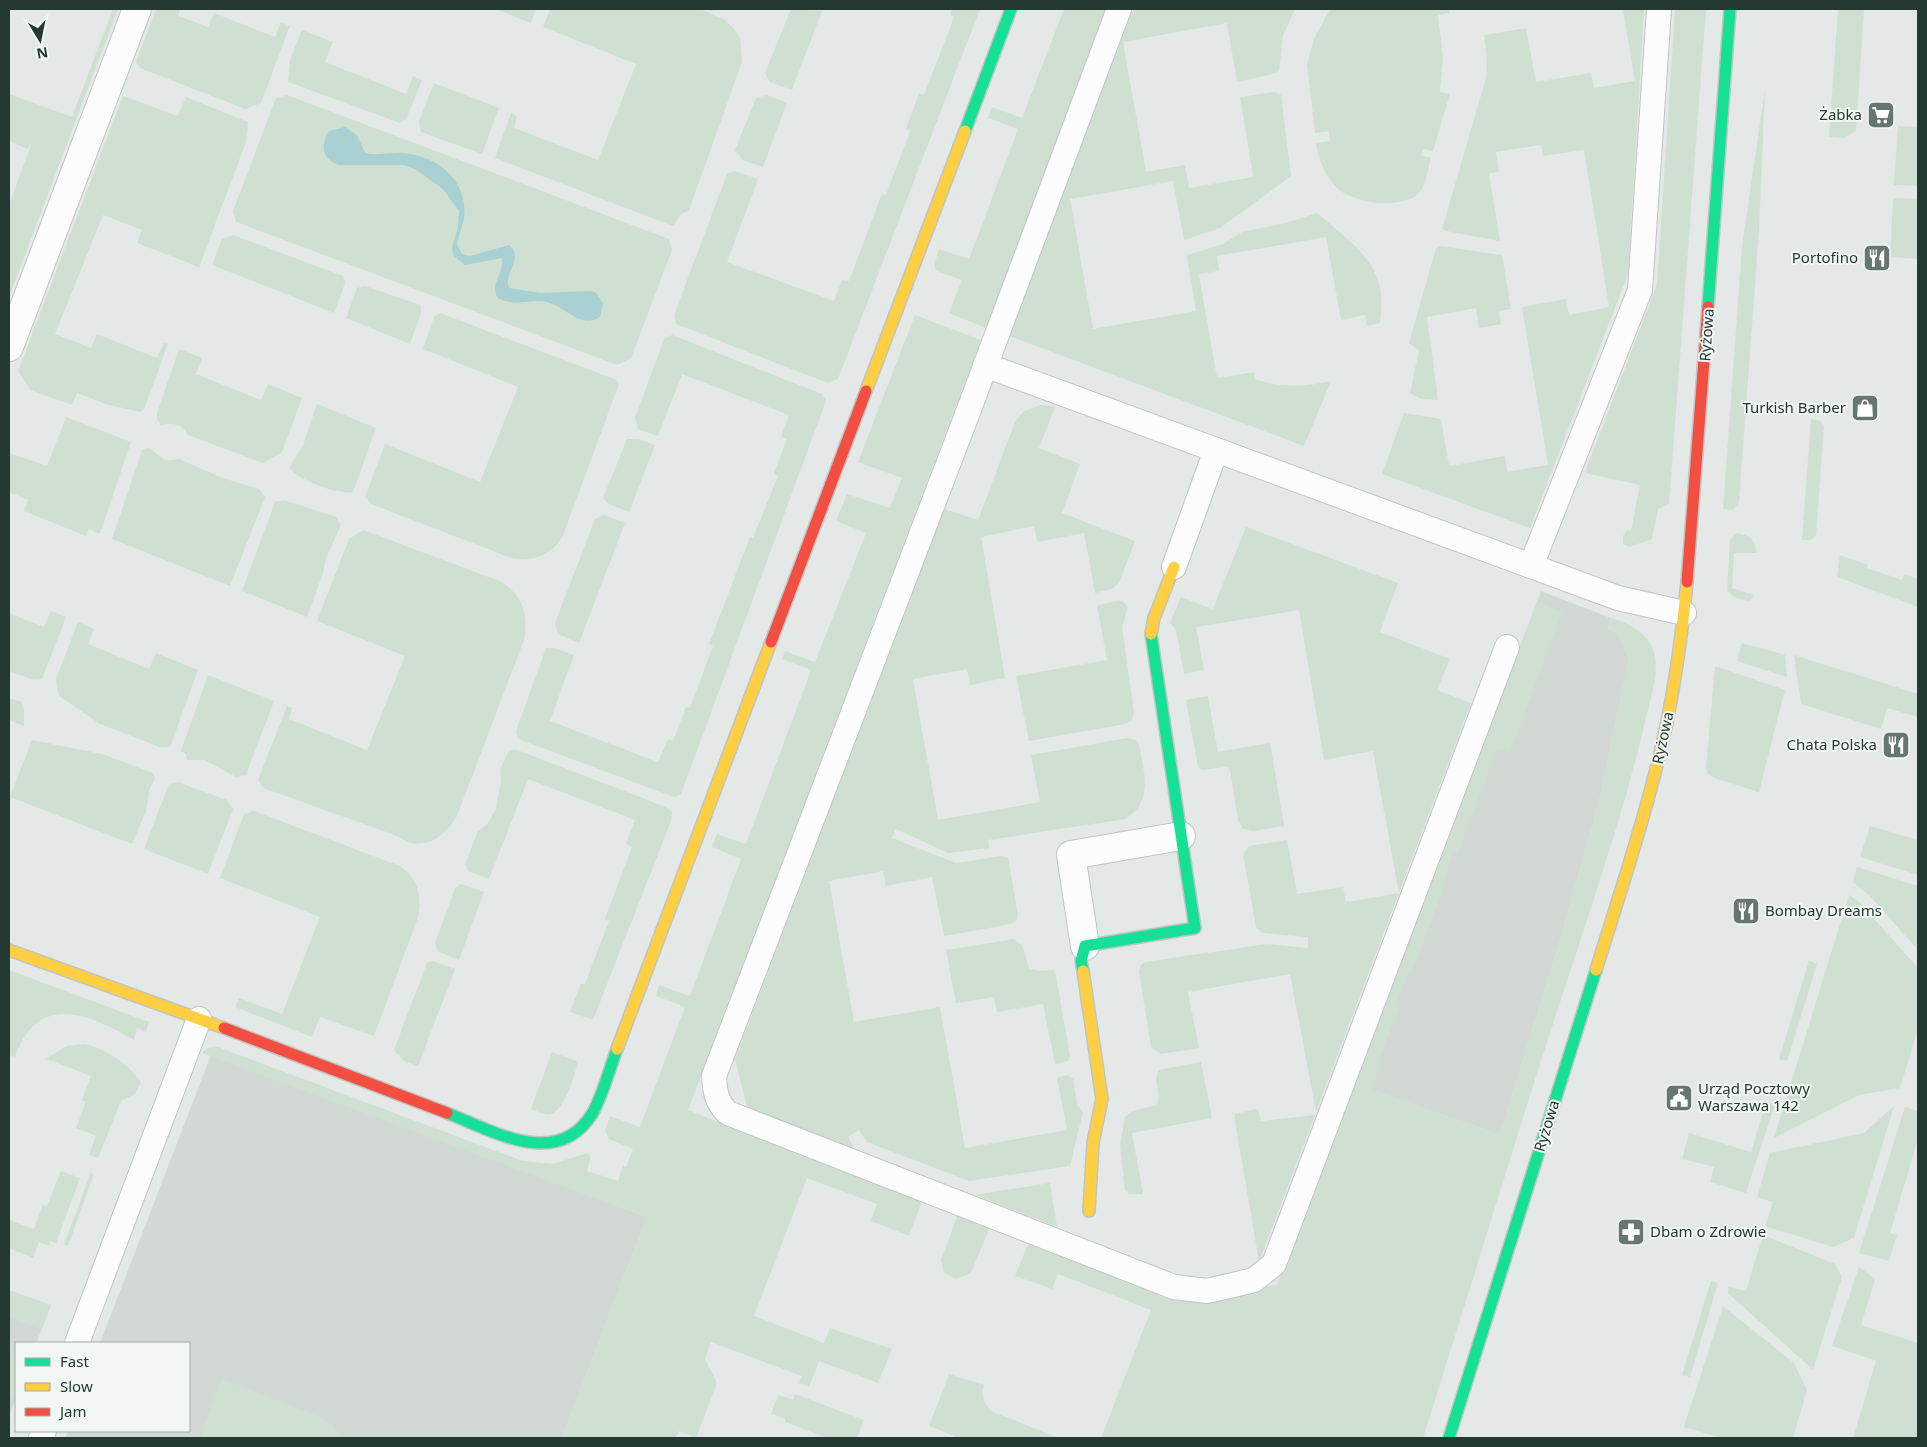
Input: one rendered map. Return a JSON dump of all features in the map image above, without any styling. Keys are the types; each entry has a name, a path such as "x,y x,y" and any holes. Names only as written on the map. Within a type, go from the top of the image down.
{"street":[{"path":"9,346 137,9"},
{"path":"9,950 523,1142 545,1145 561,1141 574,1134 586,1124 593,1112 1011,9"},
{"name":"Ryżowa","path":"1449,1438 1635,845 1664,736 1684,613 1693,520 1730,9"},
{"path":"1085,946 1195,928 1151,636 1154,618 1174,567"},
{"path":"1089,1211 1093,1143 1102,1100 1080,961 1085,946 1071,855 1181,836"}],"lane":[{"path":"1119,9 965,420 714,1076 715,1092 720,1106 728,1113 1174,1287 1207,1291 1254,1280 1274,1264 1507,647"},
{"path":"1531,566 1640,290 1659,9"},
{"path":"985,365 1618,598 1684,613"},
{"path":"1174,567 1216,450"},
{"path":"76,1342 198,1019"}],"shaded area":[{"path":"1541,591 1611,618 1608,629 1618,633 1629,659 1601,794 1561,938 1500,1135 1355,1084"},
{"path":"211,1055 647,1217 562,1438 65,1438 68,1432 190,1432 190,1342 100,1342"},
{"path":"9,1316 42,1329 36,1342 15,1342 15,1400 9,1417"}],"green space":[{"path":"113,9 118,9 9,297 9,205 32,142 28,149 9,141 9,94 72,117"},
{"path":"156,9 180,9 178,16 208,27 214,13 275,37 281,22 290,26 261,103 245,109 140,68 136,62"},
{"path":"495,9 536,9 531,23"},
{"path":"550,9 700,9 725,20 740,38 742,62 689,210 681,214 673,226 495,158 511,113 517,116 514,128 598,160 636,64 543,27"},
{"path":"791,9 822,11 792,90 770,82 765,73"},
{"path":"952,9 980,9 838,379 828,383 676,324 674,315 727,174 735,171 758,179 727,262 834,301 842,280 849,281 882,194 886,195 910,131 906,129 919,93 924,95 954,17 950,15"},
{"path":"1064,9 1106,9 986,328 949,313 962,280 936,271 934,265 939,249 969,259 1018,129 988,118 992,107 1022,118"},
{"path":"1133,9 1295,9 1283,36 1279,70 1276,73 1237,82 1227,23 1123,42 1146,172 1185,165 1189,188 1253,177 1240,97 1274,92 1281,95 1291,176 1220,228 1184,240 1173,181 1070,199 1093,329 1196,311 1187,255 1223,244 1242,232 1286,223 1317,213 1356,247 1374,272 1379,286 1381,303 1380,323 1367,326 1365,315 1341,320 1326,237 1217,256 1219,271 1199,274 1217,378 1254,372 1255,379 1274,384 1302,385 1331,381 1304,446 1009,336"},
{"path":"1330,9 1449,9 1450,13 1438,15 1443,58 1440,92 1450,94 1433,151 1423,149 1421,155 1431,158 1425,182 1421,191 1410,199 1400,202 1377,203 1354,198 1337,188 1323,167 1316,143 1330,141 1329,131 1315,133 1307,64 1314,39"},
{"path":"1623,9 1644,9 1628,274 1530,528 1382,474 1404,413 1441,419 1449,466 1505,456 1507,472 1548,465 1522,307 1566,299 1569,315 1609,307 1584,150 1543,156 1541,145 1496,152 1499,171 1489,174 1500,241 1442,229 1486,78 1487,58 1484,35 1526,28 1536,82 1591,73 1594,88 1635,81"},
{"path":"1675,9 1706,9 1669,504 1658,509 1652,539 1629,547 1623,544 1623,536 1627,530 1631,531 1640,485 1585,472 1657,285"},
{"path":"1838,9 1864,9 1856,131 1844,138 1829,137"},
{"path":"302,30 333,42 325,62 406,94 413,76 422,80 406,119 400,123 288,82 290,60"},
{"path":"434,83 499,108 482,154 421,132 419,122"},
{"path":"1765,89 1759,230 1739,502 1733,510 1723,509 1742,247"},
{"path":"287,95 669,239 672,250 631,358 617,365 236,222 233,211 276,98"},
{"path":"767,95 787,103 763,167 743,160 735,150 756,98"},
{"path":"123,96 178,116 186,97 248,122 246,142 199,267 137,243 142,230 103,215 55,334 91,348 97,334 157,358 164,343 168,344 144,409 141,412 109,405 77,393 72,405 30,390 18,371"},
{"path":"1898,126 1918,127 1918,186 1894,185"},
{"path":"1893,198 1918,199 1918,259 1890,257"},
{"path":"233,235 343,276 345,283 334,313 212,265 222,239"},
{"path":"1440,246 1502,255 1511,309 1499,311 1501,324 1479,328 1476,308 1427,317 1438,400 1421,399 1410,393 1419,350 1409,343 1436,248"},
{"path":"365,286 420,305 421,313 410,344 346,318 357,288"},
{"path":"440,313 617,380 619,384 562,538 552,549 540,556 527,559 511,558 371,504 365,497 385,444 480,482 518,387 423,349 434,317"},
{"path":"915,315 981,340 688,1110 922,1201 909,1236 871,1221 877,1204 807,1178 754,1316 824,1343 830,1328 892,1349 878,1383 819,1361 809,1387 799,1383 802,1376 711,1342 705,1359 717,1383 696,1438 679,1431 676,1438 562,1438 647,1217 202,1053 207,1048 218,1047 523,1161 552,1164 588,1153 591,1156 587,1171 618,1181 623,1166 626,1167 633,1149 609,1139 605,1130 610,1116 640,1127 685,1007 656,996 659,985 690,996 741,859 712,847 717,834 746,844 811,670 782,659 785,651 815,662 866,533 836,521 847,494 890,508 902,478 858,462"},
{"path":"672,335 822,394 826,401 681,794 674,797 518,739 516,731 546,648 554,648 574,655 550,721 658,762 668,739 673,741 686,707 690,708 713,646 709,644 750,537 753,538 778,476 774,473 787,439 781,437 789,415 682,374 658,436 638,429 635,418 664,339"},
{"path":"179,349 202,358 196,374 261,400 268,384 302,398 282,452 263,463 188,435 180,426 161,425 157,419 157,413"},
{"path":"317,404 376,428 353,492 338,491 319,486 294,473 289,468 303,445"},
{"path":"1041,405 1055,407 1039,448 1080,464 1062,513 1135,541 1119,583 1112,589 1095,593 1084,533 1037,542 1034,526 981,537 1005,678 970,685 967,669 913,679 938,820 1040,802 1031,755 1127,738 1136,740 1139,744 1145,786 1140,804 1125,819 988,840 989,848 948,853 896,829 892,838 956,863 1001,856 1008,858 1018,915 1017,920 1011,924 944,936 932,877 886,886 883,871 829,881 854,1022 940,1007 965,1148 1067,1130 1057,1077 1067,1075 1073,1079 1077,1105 1083,1112 1070,1166 969,1181 867,1142 859,1130 848,1137 854,1148 747,1107 735,1059 944,509 978,520 1015,422 1024,411"},
{"path":"66,417 131,442 100,534 89,529 86,536 24,511 28,500 9,492 9,453 47,466"},
{"path":"1811,419 1820,421 1824,426 1816,535 1811,540 1802,540"},
{"path":"627,439 638,439 655,445 629,512 609,504 603,498"},
{"path":"149,448 166,461 179,459 223,478 259,489 265,497 230,586 112,539 142,450"},
{"path":"284,500 336,517 341,525 326,558 323,573 307,617 242,591 275,502"},
{"path":"604,515 625,523 579,643 558,634 555,623 595,519"},
{"path":"1246,527 1398,583 1380,632 1450,659 1437,690 1471,703 1399,893 1373,751 1324,760 1299,610 1196,627 1204,670 1184,674 1176,630 1170,623 1181,597 1213,609"},
{"path":"363,530 502,582 520,600 525,615 524,640 457,816 444,833 425,843 410,843 392,834 263,788 258,780 287,706 292,708 289,719 367,750 405,656 317,621 349,539"},
{"path":"1737,533 1752,539 1756,548 1756,553 1734,553 1732,588 1754,595 1749,601 1734,597 1727,591 1730,540"},
{"path":"1840,555 1868,565 1867,568 1902,580 1905,574 1918,579 1918,607 1837,577"},
{"path":"1122,601 1128,607 1122,627 1134,712 1132,721 1125,724 1029,741 1016,676 1107,660 1097,605"},
{"path":"1537,602 1562,612 1510,752 1497,748 1458,852 1454,853 1441,885 1443,890 1413,969 1409,970 1397,1002 1399,1006 1378,1063 1373,1090 1500,1135 1561,938 1601,794 1629,659 1618,633 1608,629 1611,618 1626,623 1645,636 1653,649 1656,673 1628,789 1423,1438 1101,1438 1151,1310 1058,1274 1052,1289 1015,1276 1029,1242 1187,1302 1277,1285"},
{"path":"51,611 66,617 42,679 34,680 9,671 9,613 44,627"},
{"path":"78,622 94,629 88,644 149,669 156,653 198,670 170,747 162,748 100,724 59,696 56,679"},
{"path":"1742,643 1785,655 1787,677 1737,661"},
{"path":"1794,655 1918,694 1918,717 1887,708 1881,729 1801,704"},
{"path":"1715,666 1785,690 1759,792 1714,778 1708,774 1706,768"},
{"path":"208,675 274,701 246,775 236,777 205,760 187,760 186,754 181,751"},
{"path":"1208,696 1218,752 1270,743 1284,826 1253,831 1243,829 1238,820 1230,769 1226,767 1202,770 1198,767 1186,700"},
{"path":"9,698 21,702 24,710 24,726 9,720"},
{"path":"32,740 102,754 153,773 155,779 149,790 146,811 132,844 10,797"},
{"path":"509,750 517,750 666,807 672,812 671,821 593,1020 570,1012 581,984 585,984 609,921 605,919 632,847 626,844 635,820 528,779 489,879 468,871 465,864 478,831 488,823 496,809 501,781 500,770"},
{"path":"178,782 227,800 233,809 208,874 144,849 169,784"},
{"path":"254,811 400,866 412,877 418,890 419,912 374,1036 320,1017 312,1037 235,1007 239,998 282,1014 320,917 220,878 244,814"},
{"path":"1870,826 1918,840 1918,875 1860,857"},
{"path":"1287,840 1297,894 1343,887 1346,902 1399,893 1316,1112 1290,974 1188,992 1199,1048 1161,1054 1151,1047 1139,972 1141,965 1145,962 1267,944 1308,948 1308,937 1262,933 1256,928 1243,854 1249,846"},
{"path":"1857,867 1918,886 1918,950 1870,896 1853,882"},
{"path":"461,884 484,892 459,960 437,951 435,943 455,888"},
{"path":"1849,895 1859,902 1918,968 1918,1029 1900,1088 1859,1095 1774,1138"},
{"path":"1014,939 1022,945 1029,968 1038,971 1053,970 1056,975 1070,1056 1068,1061 1055,1064 1043,1004 997,1012 994,997 956,1003 946,950"},
{"path":"432,961 455,969 418,1066 404,1061 394,1050 427,963"},
{"path":"1809,961 1817,964 1787,1061 1779,1059"},
{"path":"9,970 149,1022 146,1032 137,1028 134,1040 100,1022 83,1017 66,1014 51,1016 37,1023 25,1036 15,1057 9,1055"},
{"path":"85,1044 117,1058 141,1082 135,1094 121,1101 98,1158 89,1155 96,1136 76,1128 86,1102 82,1100 91,1076 46,1059 66,1046"},
{"path":"552,1052 576,1061 577,1064 564,1101 555,1112 545,1114 531,1109"},
{"path":"1201,1062 1212,1118 1132,1133 1143,1194 1129,1194 1125,1190 1120,1146 1125,1117 1133,1111 1157,1105 1159,1096 1157,1074 1159,1070"},
{"path":"1766,1102 1775,1104 1746,1193 1710,1182 1714,1167 1682,1159 1689,1133 1751,1152"},
{"path":"1894,1106 1854,1238 1833,1247 1765,1226 1773,1202 1757,1197 1770,1153 1864,1133"},
{"path":"1905,1107 1918,1111 1918,1139 1890,1233 1897,1235 1889,1261 1859,1253"},
{"path":"1258,1109 1261,1121 1315,1115 1259,1262 1234,1114"},
{"path":"61,1171 80,1178 56,1243 50,1241 49,1246 39,1242 33,1258 9,1248 9,1220 34,1229 43,1205 47,1206"},
{"path":"91,1172 94,1174 68,1246 64,1245"},
{"path":"1050,1183 1057,1227 975,1195"},
{"path":"958,1214 990,1227 971,1273 956,1279 944,1273 941,1260"},
{"path":"1763,1235 1835,1264 1842,1277 1813,1370 1728,1293 1729,1287 1746,1291"},
{"path":"1859,1267 1875,1279 1861,1325 1918,1343 1918,1438 1853,1438 1876,1361 1832,1346"},
{"path":"1711,1281 1718,1283 1690,1377 1682,1375"},
{"path":"9,1290 51,1305 42,1329 9,1317"},
{"path":"1723,1306 1794,1363 1807,1390 1793,1438 1721,1438 1684,1427"},
{"path":"9,1351 15,1354 15,1400 9,1397"},
{"path":"949,1374 984,1385 984,1400 993,1412 1059,1438 959,1438 929,1426"},
{"path":"222,1379 322,1418 331,1424 342,1438 200,1438"},
{"path":"795,1394 864,1420 857,1438 827,1438 785,1422 785,1419 771,1414 778,1395 793,1400"}],"water":[{"path":"345,127 357,135 365,153 417,155 439,165 449,173 462,193 464,205 464,219 457,245 462,254 470,256 509,245 515,255 508,282 509,288 540,293 591,291 596,293 603,303 600,317 585,321 548,303 539,301 512,302 497,297 495,287 502,268 502,258 465,265 453,255 452,247 458,227 459,211 443,189 415,169 403,165 338,165 329,159 324,151 326,136 329,131"}],"traffic: fast":[{"path":"965,131 1011,9"},
{"path":"1708,307 1730,9"},
{"path":"1083,971 1081,961 1085,946 1195,928 1151,634"},
{"path":"1449,1438 1596,970"},
{"path":"447,1113 484,1129 524,1141 543,1143 561,1140 578,1131 592,1114 603,1091 617,1049"}],"traffic: slow":[{"path":"866,391 965,131"},
{"path":"1151,634 1154,618 1174,567"},
{"path":"1596,970 1657,766 1672,698 1687,582"},
{"path":"617,1049 771,642"},
{"path":"9,950 224,1028"},
{"path":"1083,971 1102,1099 1093,1143 1089,1211"}],"traffic: jam":[{"path":"1687,582 1708,307"},
{"path":"771,642 866,391"},
{"path":"224,1028 447,1113"}],"place":[{"name":"Żabka","path":"1881,115"},
{"name":"Portofino","path":"1877,258"},
{"name":"Turkish Barber","path":"1865,408"},
{"name":"Chata Polska","path":"1896,745"},
{"name":"Bombay Dreams","path":"1746,911"},
{"name":"Urząd Pocztowy Warszawa 142","path":"1679,1098"},
{"name":"Dbam o Zdrowie","path":"1631,1232"}]}
